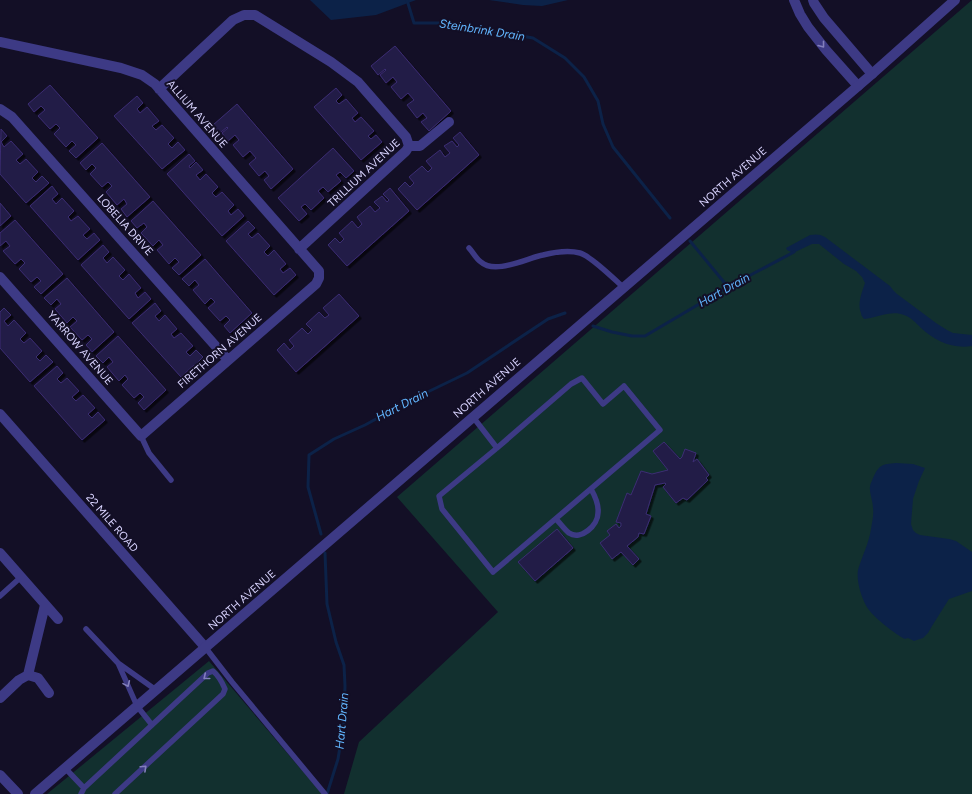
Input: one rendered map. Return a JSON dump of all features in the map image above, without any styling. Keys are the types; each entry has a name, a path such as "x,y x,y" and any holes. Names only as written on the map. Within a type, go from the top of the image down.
{"street":[{"path":"858,86 812,32 800,14 796,4 813,0 827,21 872,74"},
{"name":"NORTH AVENUE","path":"35,794 872,74 955,0"},
{"path":"159,89 233,20 244,14 255,15 331,62 358,82 406,136 409,146"},
{"path":"812,32 827,21"},
{"name":"ALLIUM AVENUE","path":"0,42 121,68 142,75 155,84 318,271 319,278 316,284"},
{"name":"LOBELIA DRIVE","path":"1,109 12,117 228,360"},
{"name":"TRILLIUM AVENUE","path":"299,249 406,151 409,146 420,146 448,122"},
{"name":"YARROW AVENUE","path":"2,282 141,436"},
{"name":"FIRETHORN AVENUE","path":"141,436 316,284"},
{"name":"22 MILE ROAD","path":"0,414 205,647"},
{"path":"0,554 58,619"},
{"path":"28,675 45,604"},
{"path":"0,698 19,680 28,675 38,678 49,693"},
{"path":"0,774 18,794"}],"lane":[{"path":"469,248 481,263 489,266 507,266 542,255 562,252 580,253 588,257 623,287"},
{"path":"582,378 603,404 624,386 660,430 591,489 493,572 442,509 439,496 497,448 570,384 582,378"},
{"path":"473,417 497,448"},
{"path":"141,436 149,453 171,480"},
{"path":"556,519 569,533 579,535 588,531 598,518 596,498 591,489"},
{"path":"0,596 21,577"},
{"path":"86,629 118,663 156,690"},
{"path":"205,647 323,792"},
{"path":"118,663 137,706 152,725"},
{"path":"81,794 84,788 208,673 213,671 225,689 223,694 115,794"},
{"path":"65,768 84,788"}],"green space":[{"path":"972,0 972,794 344,794 359,742 498,612 397,497"},
{"path":"209,661 322,794 47,794"}],"water":[{"path":"310,0 416,0 376,15 331,20"},
{"path":"489,0 568,0 542,6"},
{"path":"818,234 825,237 890,286 897,294 947,330 953,333 972,335 972,346 965,347 944,343 926,333 913,320 904,315 894,313 864,319 861,315 860,298 865,283 856,271 844,264 819,244 812,244 793,253 787,250 786,248 810,235"},
{"path":"887,464 913,464 925,468 913,499 911,524 913,530 920,535 956,541 972,552 972,591 949,599 928,633 923,638 914,641 908,638 905,639 896,634 872,614 864,602 858,580 858,570 869,539 873,518 873,506 870,489 871,484 879,468"}],"building":[{"path":"395,46 451,111 429,131 421,122 427,118 423,113 417,118 407,105 414,100 408,93 401,99 391,87 397,82 393,77 386,83 380,75 386,70 385,69 378,75 371,66"},
{"path":"50,85 98,138 76,158 69,151 76,145 72,141 66,147 54,134 60,128 56,124 50,129 38,116 45,110 41,106 34,112 28,104"},
{"path":"336,88 342,95 336,101 339,104 346,99 358,113 352,118 355,122 361,117 374,131 368,136 371,139 376,135 382,142 361,160 314,107"},
{"path":"137,96 143,103 137,109 140,113 147,107 159,121 152,126 156,130 162,125 174,138 168,144 172,148 178,142 185,150 162,169 114,116"},
{"path":"237,104 293,169 271,189 264,180 269,176 265,171 259,176 249,164 256,158 250,151 243,157 233,145 239,140 235,135 228,141 222,133 228,128 227,127 220,133 213,125"},
{"path":"1,129 7,136 1,142 4,147 11,141 23,154 16,160 20,164 26,159 38,172 32,178 36,182 42,176 49,183 26,203 0,174"},
{"path":"460,132 479,155 417,210 398,189 405,182 410,187 414,183 409,177 422,166 428,172 432,168 426,161 440,150 445,157 450,153 444,146 452,141 457,147 459,145 453,138"},
{"path":"102,143 150,197 127,217 121,209 127,204 124,199 117,205 106,192 112,186 108,182 102,187 90,174 96,168 92,164 86,170 80,163"},
{"path":"333,148 354,171 346,178 340,172 336,175 341,181 328,192 323,187 318,191 324,198 311,210 305,204 301,207 307,214 299,221 278,198"},
{"path":"189,154 195,161 189,166 190,168 196,162 203,170 196,175 200,180 206,174 218,187 212,193 216,197 222,192 234,205 228,211 231,215 238,209 244,216 222,236 167,174"},
{"path":"52,186 58,194 52,199 56,204 62,198 74,211 68,217 71,221 78,216 90,229 83,235 87,239 94,233 100,240 78,260 30,206"},
{"path":"390,188 409,211 347,266 328,245 335,238 340,243 344,239 339,233 352,221 358,228 362,224 357,217 370,206 375,212 380,208 374,202 382,196 387,202 389,200 383,194"},
{"path":"153,201 201,255 179,275 172,268 179,262 175,258 169,264 157,250 163,245 159,240 153,246 141,233 147,227 144,223 137,228 131,221"},
{"path":"0,203 11,216 0,226"},
{"path":"15,220 63,274 41,294 34,287 41,281 37,277 31,282 19,269 25,263 21,259 15,264 3,251 10,246 6,241 0,246 0,233"},
{"path":"248,221 255,228 248,234 252,238 258,233 270,246 264,252 268,256 274,250 286,264 280,269 283,273 290,268 296,275 274,295 226,241"},
{"path":"103,245 109,252 103,258 107,263 113,257 125,270 119,276 123,280 129,274 141,288 135,293 138,298 145,292 151,299 129,319 81,265"},
{"path":"205,259 252,313 230,333 224,326 230,320 226,316 220,321 208,308 215,302 211,298 205,304 193,290 199,285 195,280 189,286 182,279"},
{"path":"67,278 114,332 92,352 86,345 92,339 88,335 82,340 70,327 77,321 73,317 67,323 55,309 61,304 57,299 51,305 44,298"},
{"path":"339,294 359,316 296,372 277,350 284,343 290,350 294,346 289,340 302,328 308,334 312,330 306,324 319,312 325,318 329,315 323,308"},
{"path":"155,303 161,311 155,316 159,321 165,315 177,329 171,334 174,338 181,333 193,346 186,352 190,356 196,350 203,357 197,363 199,365 196,367 194,365 181,377 132,323"},
{"path":"4,308 11,315 4,321 8,326 14,320 26,333 20,339 24,343 30,338 42,351 36,357 40,361 46,355 53,362 30,382 0,348 0,312"},
{"path":"118,336 166,390 144,410 138,403 144,397 140,393 134,398 122,385 128,379 125,375 119,381 107,367 113,362 109,357 103,363 96,356"},
{"path":"57,366 63,373 57,379 61,383 67,378 79,391 72,397 76,401 83,395 95,408 88,414 92,418 98,412 105,420 82,440 34,386"},
{"path":"664,442 680,459 685,449 696,453 693,462 697,459 709,475 706,478 708,480 687,500 683,498 676,503 663,487 666,484 665,483 655,485 646,514 651,516 644,534 639,533 638,537 627,546 639,559 633,565 621,552 612,559 600,543 610,535 607,531 616,524 619,528 621,526 621,523 616,522 627,493 631,495 641,471 652,474 668,470 653,451"},
{"path":"557,529 573,548 535,581 518,562"}],"waterway":[{"name":"Steinbrink Drain","path":"407,0 414,23 447,23 533,38 565,58 584,77 598,101 603,124 613,147 670,218"},
{"name":"Steinbrink Drain","path":"690,241 728,287"},
{"name":"Hart Drain","path":"593,326 632,336 645,336 728,287 794,252"},
{"name":"Hart Drain","path":"321,534 308,487 309,455 334,439 365,425 411,400 467,373 548,319 565,313"},
{"name":"Hart Drain","path":"325,553 327,604 336,642 344,665 345,686 344,722 338,759 327,794"}]}
